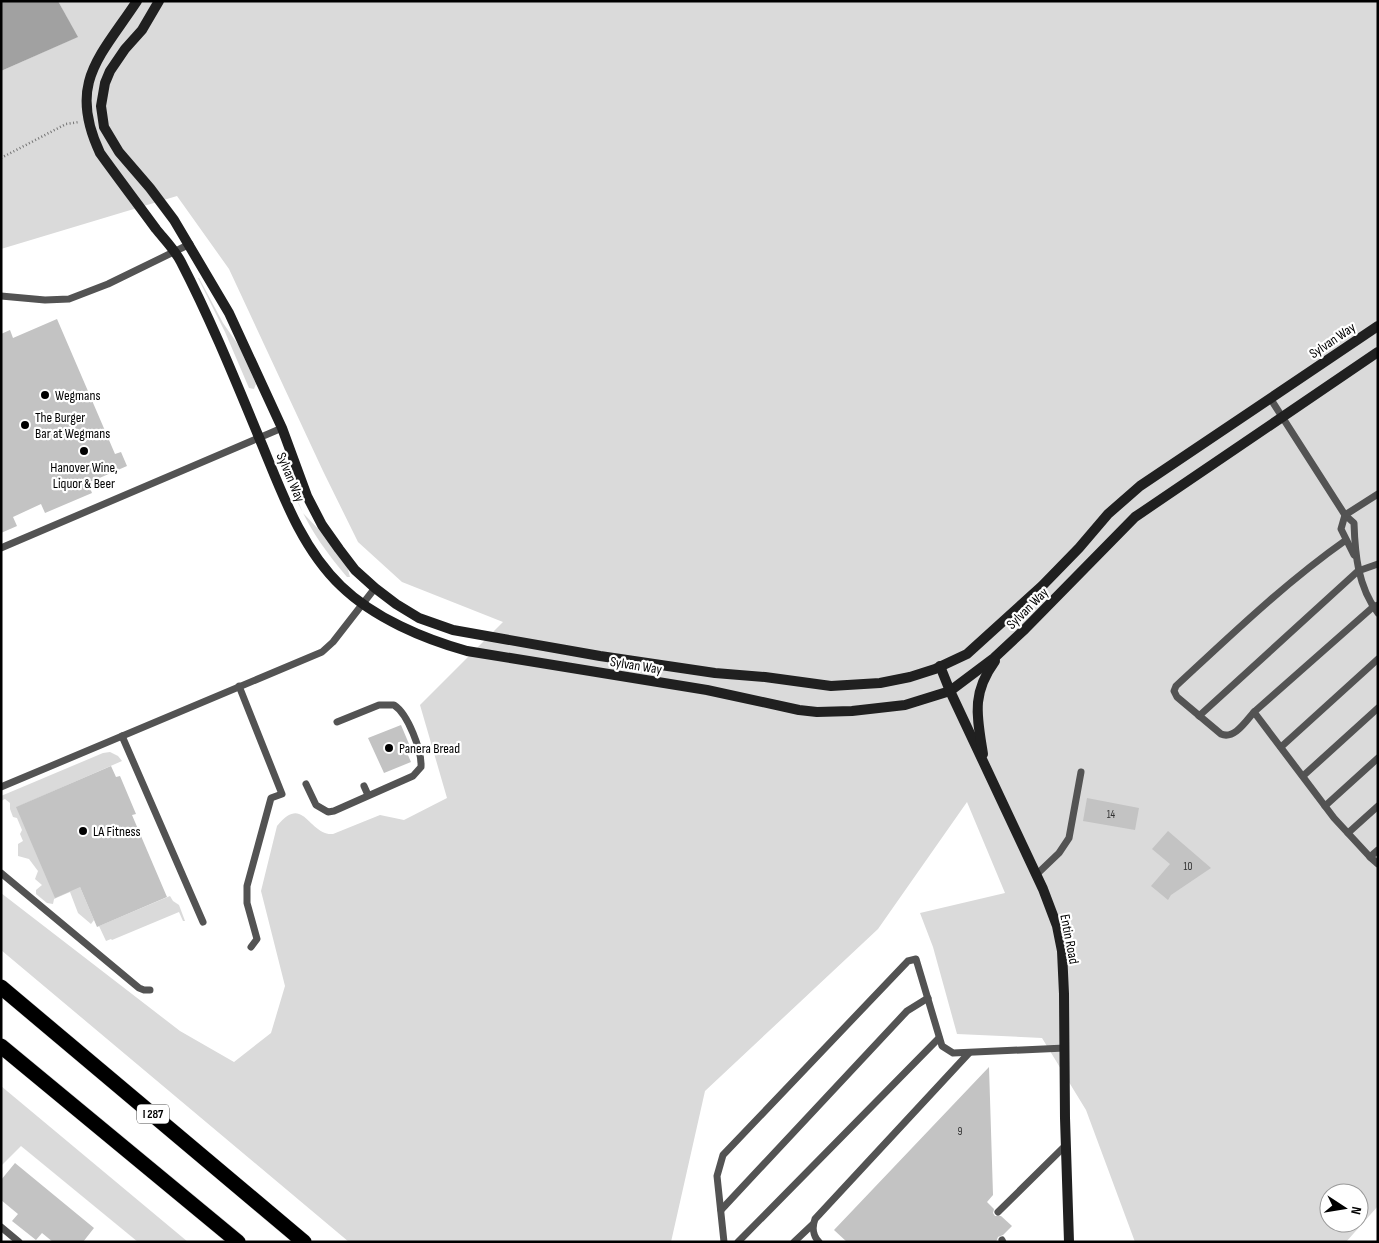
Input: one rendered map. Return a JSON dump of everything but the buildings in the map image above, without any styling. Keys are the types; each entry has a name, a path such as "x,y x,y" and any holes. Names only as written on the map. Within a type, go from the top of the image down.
{"highway":[{"name":"I 287","path":"1,987 304,1242"},
{"path":"1,1046 238,1242"}],"street":[{"name":"Sylvan Way","path":"136,1 95,64 88,83 86,98 87,121 91,136 100,153 180,260 210,322 285,502 302,534 329,574 341,587 363,604 422,637 467,651 707,690 799,710 817,712 852,711 905,705 950,691 1004,649 1135,517 1378,352"},
{"name":"Sylvan Way","path":"159,1 142,30 125,49 110,71 102,96 101,115 109,138 150,188 190,244 229,313 282,428 307,496 322,525 338,549 356,570 396,604 419,618 453,630 714,673 765,677 831,686 880,683 910,677 967,654 1002,624 1079,548 1108,514 1140,486 1378,326"},
{"path":"985,765 976,710 982,682 1004,649"},
{"path":"582,670 584,653"},
{"name":"Entin Road","path":"940,666 1036,875 1057,926 1062,951 1069,1242"}],"lane":[{"path":"1,296 45,300 69,299 108,284 190,244"},
{"path":"1270,398 1345,515 1354,523 1358,571 1378,614"},
{"path":"1,548 282,428"},
{"path":"1356,558 1341,529 1345,515 1378,494"},
{"path":"1346,540 1267,602 1176,686 1174,691 1177,696 1221,734 1226,736 1232,735 1254,712 1375,606"},
{"path":"1199,716 1358,571 1378,564"},
{"path":"1,787 322,652 333,642 375,588"},
{"path":"1280,747 1378,659"},
{"path":"239,686 282,794 271,798 247,886 247,903 257,939 251,947"},
{"path":"306,784 316,805 328,812 413,776 421,767 421,755 408,723 399,708 394,705 385,704 337,722"},
{"path":"1303,776 1378,708"},
{"path":"1254,712 1325,806 1370,858 1378,864"},
{"path":"122,736 203,922"},
{"path":"1325,806 1378,758"},
{"path":"1036,875 1059,853 1068,838 1081,772"},
{"path":"364,786 368,795"},
{"path":"1348,833 1378,806"},
{"path":"1370,858 1378,850"},
{"path":"1,873 139,988 150,990"},
{"path":"724,1242 717,1176 723,1156 908,961 916,959 942,1046 953,1053 1065,1048"},
{"path":"721,1210 907,1011 928,998"},
{"path":"738,1242 939,1038"},
{"path":"794,1242 812,1225 815,1219 969,1053"},
{"path":"998,1212 1066,1145"},
{"path":"812,1225 819,1242"},
{"path":"1,1227 18,1242"}],"path":[{"path":"1,158 66,124 87,121"}],"shaded area":[{"path":"1,1 58,1 78,37 1,71"},
{"path":"58,1 1378,1 1378,1206 1369,1216 1369,1183 1319,1183 1319,1233 1354,1233 1346,1242 1135,1242 1086,1110 1042,1038 957,1034 933,947 920,913 1005,893 967,802 878,929 705,1091 671,1242 349,1242 1,950 1,893 180,1031 234,1062 271,1033 285,986 261,891 277,826 292,814 298,814 318,829 333,834 380,815 404,820 447,798 420,705 503,622 402,582 358,542 229,269 177,196 1,249 1,71 77,37"},
{"path":"198,278 223,323 239,346 256,384 254,389 249,388 225,332"},
{"path":"281,462 303,513 291,487"},
{"path":"303,513 323,534 347,566 350,577 347,577 322,545"},
{"path":"110,752 118,756 122,761 17,807 80,887 94,920 91,924 78,913 70,892 54,899 53,904 47,903 36,894 36,890 42,885 35,879 38,871 29,859 18,856 18,844 23,841 20,834 22,830 17,818 13,817 10,803 5,799 1,801 1,796 103,753"},
{"path":"170,896 179,905 185,921 183,921 179,912 106,941 99,926"},
{"path":"1,1086 188,1242 138,1242 21,1146 1,1166"}],"place":[{"name":"Wegmans","path":"45,395"},
{"name":"The Burger Bar at Wegmans","path":"25,425"},
{"name":"Hanover Wine, Liquor & Beer","path":"84,451"},
{"name":"Panera Bread","path":"389,748"},
{"name":"LA Fitness","path":"83,831"}]}
